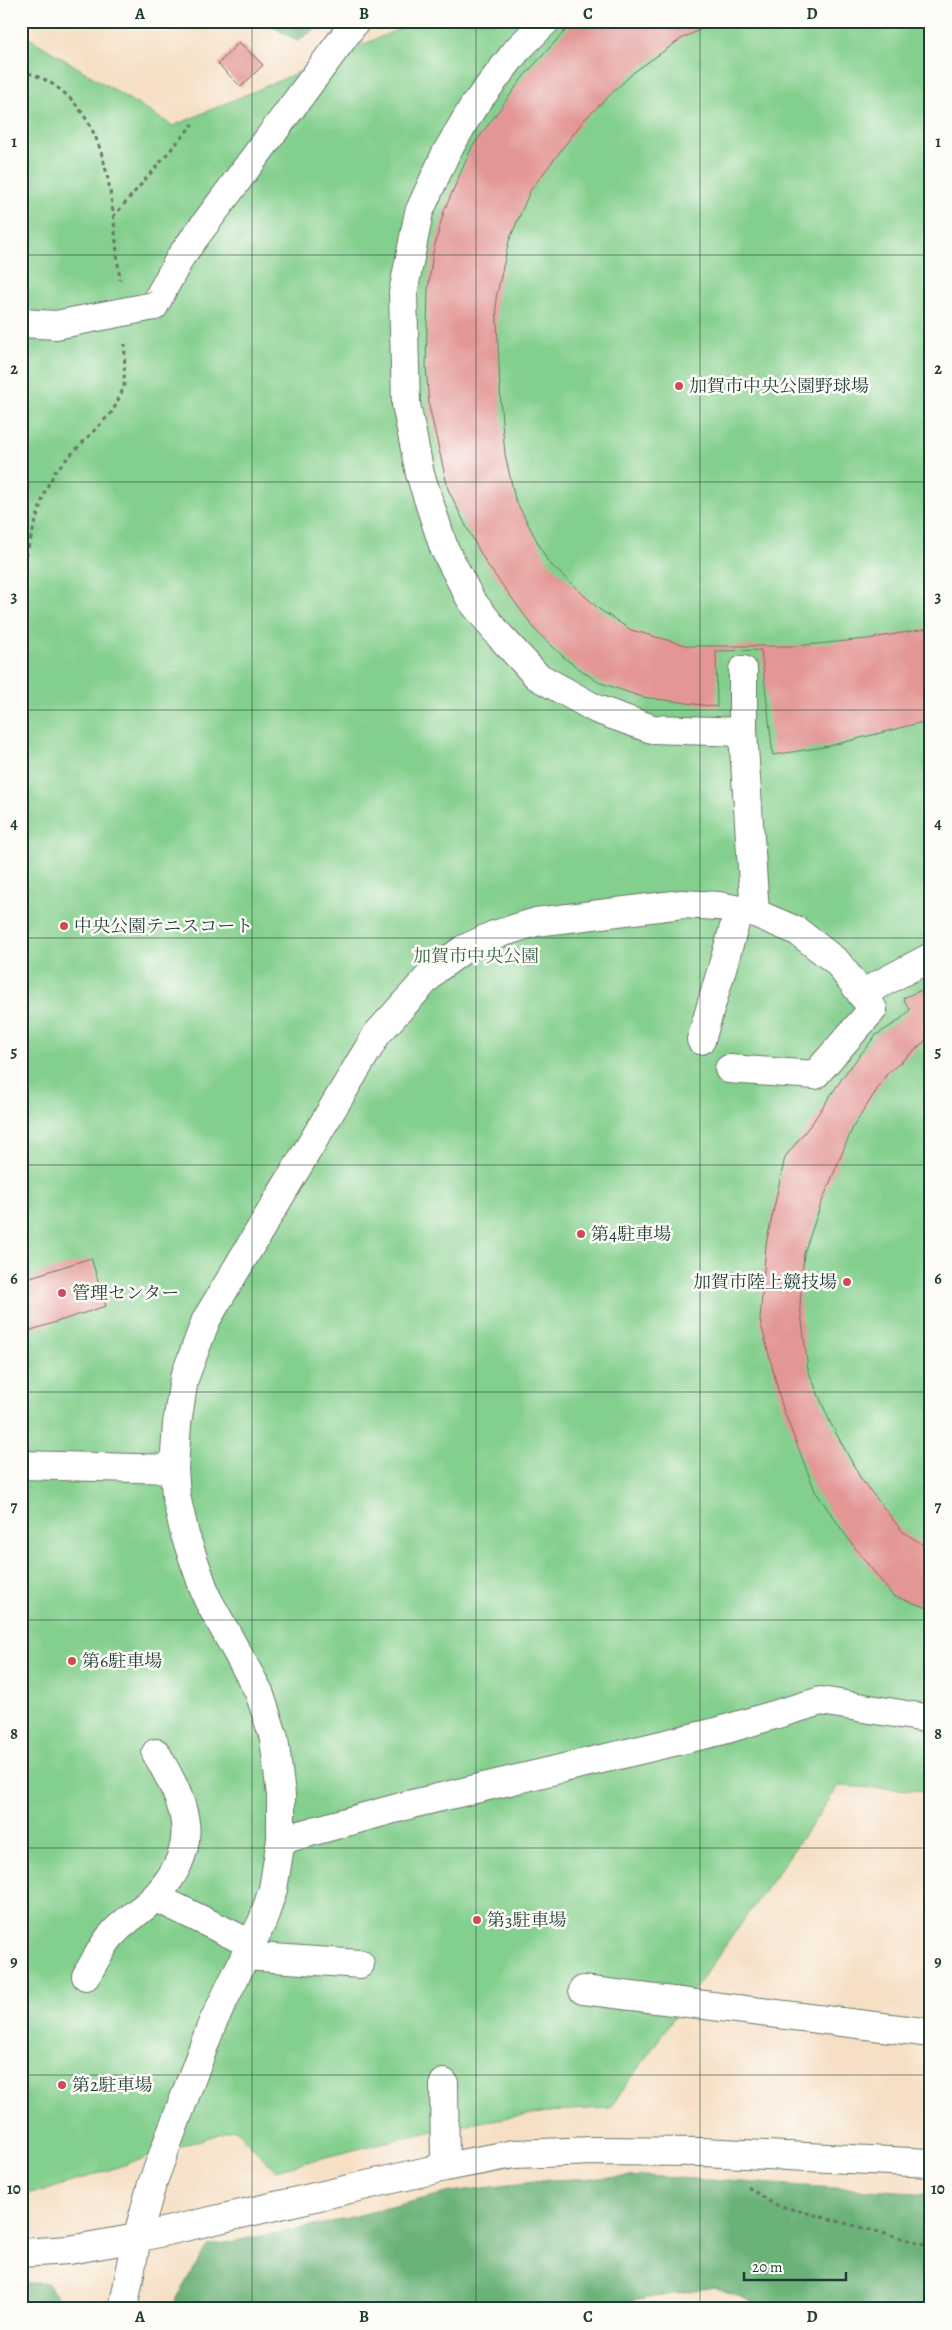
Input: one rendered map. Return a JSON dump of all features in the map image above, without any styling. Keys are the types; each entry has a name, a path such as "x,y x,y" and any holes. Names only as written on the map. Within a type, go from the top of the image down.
{"street":[{"path":"21,323 56,325 154,306 181,256 356,21"},
{"path":"546,21 517,50 473,107 446,153 419,212 403,293 406,404 420,474 444,548 470,600 499,636 537,676 596,710 652,728 743,732"},
{"path":"701,1040 747,912 743,670"},
{"path":"123,2309 137,2238 152,2184 212,2024 263,1920 273,1889 281,1840 281,1795 274,1738 259,1692 207,1598 185,1535 176,1496 174,1469 177,1424 184,1379 206,1320 377,1034 435,970 464,949 494,935 536,922 682,904 719,906 747,912 797,931 837,962 867,1001"},
{"path":"729,1070 815,1075 867,1001 931,957"},
{"path":"21,1465 174,1469"},
{"path":"281,1840 412,1804 720,1730 821,1701 931,1718"},
{"path":"86,1976 110,1938 130,1916 155,1897 175,1872 187,1836 184,1809 173,1782 156,1753"},
{"path":"155,1897 248,1950 360,1964"},
{"path":"583,1990 931,2034"},
{"path":"444,2083 445,2167"},
{"path":"21,2253 69,2250 137,2238 445,2167 514,2154 594,2151 723,2153 931,2163"}],"path":[{"path":"113,217 193,124"},
{"path":"723,2153 741,2183 773,2204 931,2246"}],"green space":[{"path":"264,21 328,21 297,41"},
{"name":"加賀市中央公園","path":"418,21 931,21 931,1791 839,1786 610,2108 567,2110 483,2122 399,2139 275,2170 234,2129 44,2191 21,2194 21,33 173,126"},
{"path":"647,2176 931,2194 931,2309 772,2309 714,2287 586,2309 175,2309 176,2298 208,2246 324,2224 450,2192 550,2180"},
{"path":"21,2283 47,2283 66,2309 21,2309"}],"building":[{"path":"574,21 718,21 681,39 634,72 584,120 530,191 509,241 496,298 505,454 515,499 548,562 599,609 631,630 689,646 796,646 867,639 931,628 931,720 829,746 773,755 761,650 716,651 717,707 642,697 598,682 567,660 537,632 486,563 467,528 448,489 429,406 426,366 428,289 433,252 444,211 472,147 524,76"},
{"path":"239,42 263,65 241,87 218,64"},
{"path":"931,986 931,1036 887,1074 853,1127 821,1204 804,1253 800,1305 808,1370 830,1422 861,1479 902,1531 931,1550 931,1609 893,1596 852,1544 815,1491 783,1409 760,1320 766,1244 785,1157 812,1123 845,1074 876,1035 897,1022 910,1010 903,998"},
{"name":"管理センター","path":"91,1258 106,1306 22,1333 27,1352 21,1354 21,1280"}],"place":[{"name":"加賀市中央公園野球場","path":"679,386"},
{"name":"中央公園テニスコート","path":"64,926"},
{"name":"第4駐車場","path":"581,1234"},
{"name":"加賀市陸上競技場","path":"847,1282"},
{"name":"管理センター","path":"62,1293"},
{"name":"第6駐車場","path":"72,1661"},
{"name":"第3駐車場","path":"477,1920"},
{"name":"第2駐車場","path":"62,2085"}]}
